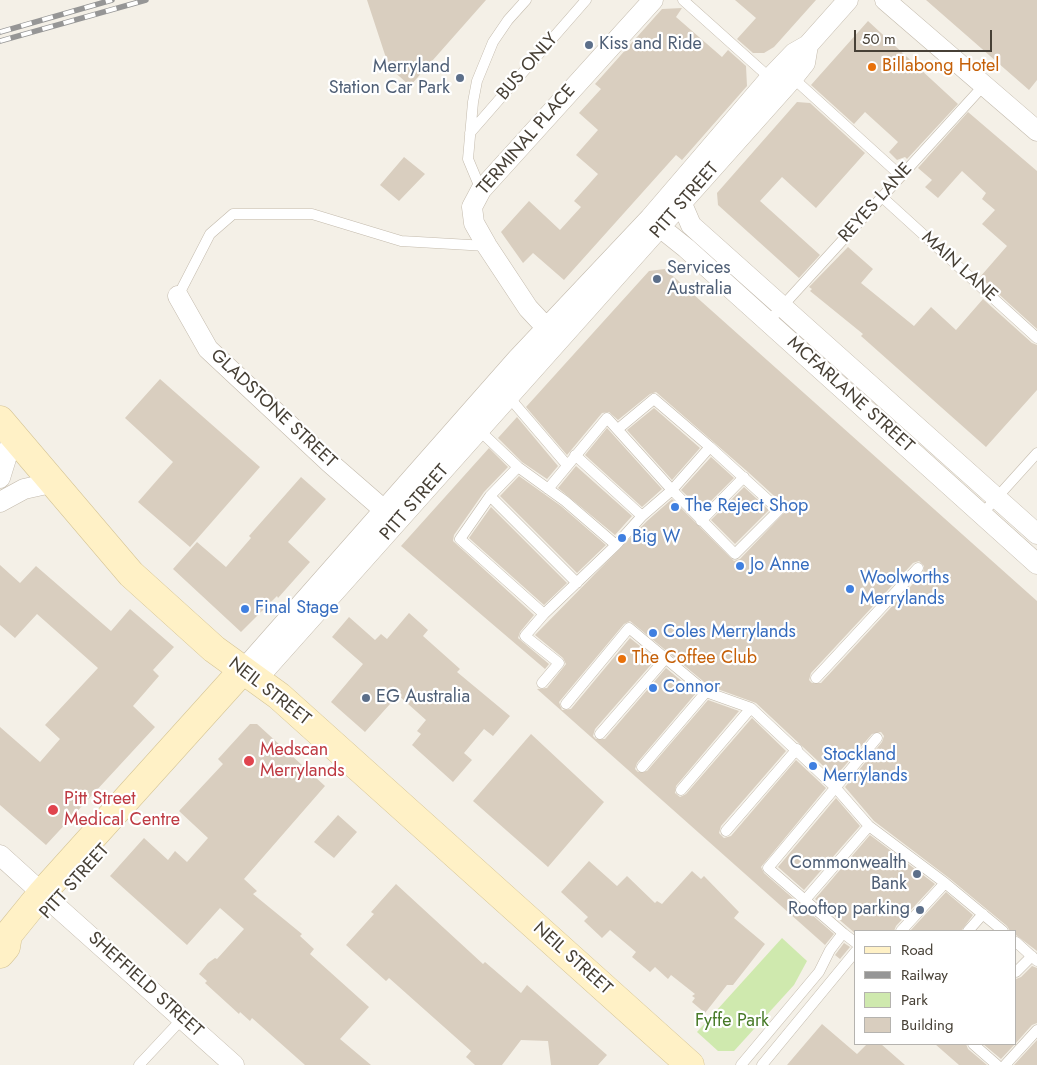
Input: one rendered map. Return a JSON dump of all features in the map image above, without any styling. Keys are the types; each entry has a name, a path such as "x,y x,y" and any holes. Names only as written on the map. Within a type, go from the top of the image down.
{"main road":[{"name":"NEIL STREET","path":"7,428 51,483 131,574 214,648 279,696 690,1065"},
{"name":"PITT STREET","path":"3,951 8,935 49,899 249,675"}],"street":[{"name":"TERMINAL PLACE","path":"552,334 528,308 487,246 474,224 472,207 481,190 653,0"},
{"name":"PITT STREET","path":"249,675 479,430 508,396 552,334 770,78 794,53 808,45 848,0"},
{"path":"885,0 1035,126"},
{"name":"PITT STREET","path":"249,675 384,510 552,334 661,228 793,78 805,63 808,45"},
{"name":"MCFARLANE STREET","path":"682,204 691,225 775,315 982,514 1037,564"},
{"name":"MCFARLANE STREET","path":"661,228 775,315 997,498 1037,534"},
{"name":"GLADSTONE STREET","path":"178,296 208,349 330,463 384,510"},
{"path":"0,478 7,428"},
{"path":"0,502 24,489 51,483"},
{"name":"SHEFFIELD STREET","path":"0,855 234,1065"}],"lane":[{"name":"BUS ONLY","path":"481,190 468,159 473,102 484,62 502,28 526,0"},
{"name":"BUS ONLY","path":"470,133 586,0"},
{"path":"683,0 770,78"},
{"path":"793,78 902,176"},
{"name":"REYES LANE","path":"775,315 985,84"},
{"name":"MAIN LANE","path":"882,197 1037,338"},
{"path":"178,296 210,234 233,214 312,214 401,241 487,246"},
{"path":"508,396 567,465"},
{"path":"548,489 607,418 701,521 735,554 779,510 710,446 654,399 618,429"},
{"path":"479,430 518,467 616,545"},
{"path":"542,683 559,662 525,636 544,614 616,545 642,516 672,490 710,446"},
{"path":"982,514 1037,453"},
{"path":"575,455 642,516"},
{"path":"518,467 490,496 460,539 544,614"},
{"path":"701,521 744,477"},
{"path":"490,496 577,583"},
{"path":"816,678 918,568"},
{"path":"566,704 629,628 706,692 751,708 836,787 869,826 945,883 1002,930"},
{"path":"600,734 666,658"},
{"path":"642,767 706,692"},
{"path":"681,790 751,708"},
{"path":"854,941 768,868 877,738"},
{"path":"726,831 797,749"},
{"path":"805,900 869,826"},
{"path":"902,930 945,883"},
{"path":"969,930 983,914"},
{"path":"742,1065 819,972 830,950 843,932"},
{"path":"1017,943 1034,959 1017,971"},
{"path":"762,1065 854,953"},
{"path":"140,1065 182,1018"},
{"path":"1005,1065 1037,1030"},
{"path":"974,1045 997,1065"}],"green space":[{"name":"Fyffe Park","path":"782,938 807,961 794,985 734,1051 718,1051 697,1032"}],"building":[{"path":"367,0 486,0 410,86 389,67"},
{"path":"735,0 816,0 774,47 764,53 753,53 737,39 756,18"},
{"path":"926,0 1037,0 1037,80 1029,90"},
{"path":"682,8 676,17 722,57 728,50 746,66 747,86 682,160 676,155 564,280 533,253 523,263 501,232 529,201 560,230 581,207 574,201 598,174 576,155 598,130 579,113 601,89 595,84 662,9"},
{"path":"868,21 958,104 907,159 905,157 897,160 889,152 898,142 865,112 854,124 811,85"},
{"path":"797,102 810,103 865,153 816,208 782,177 760,201 820,255 799,278 718,205 717,193"},
{"path":"968,112 1037,171 1037,329 980,277 1007,246 982,224 995,210 982,199 986,193 962,171 938,198 925,187 932,180 918,168"},
{"path":"404,157 425,174 399,201 380,185"},
{"path":"848,247 873,269 861,283 914,326 931,307 956,330 983,299 1032,343 1037,345 1037,390 986,447 861,336 863,334 810,291 812,289 809,287"},
{"name":"Stockland Merrylands","path":"665,269 1037,601 1037,951 1017,936 1017,930 1009,930 949,878 874,821 845,787 882,742 884,736 881,732 872,734 835,777 756,703 709,686 630,621 624,624 559,702 562,710 571,709 630,638 656,659 595,729 593,736 596,739 605,739 666,668 696,693 637,763 635,769 638,772 647,771 708,700 739,711 676,786 675,793 680,797 686,794 752,718 786,751 721,826 719,833 724,838 731,836 796,760 826,788 761,867 764,873 834,934 825,945 537,689 547,688 566,664 563,658 535,635 647,521 672,499 734,561 740,559 785,512 784,505 656,392 650,394 618,420 609,412 602,413 567,455 526,407 649,271","holes":["919,561 924,566 923,573 821,683 812,683 809,680 811,673 913,563"]},
{"path":"160,379 260,467 190,547 138,502 173,462 125,418"},
{"path":"654,408 700,448 672,480 627,430"},
{"path":"517,417 558,466 547,479 522,462 498,438"},
{"path":"607,428 662,489 642,507 585,455"},
{"path":"489,448 508,467 484,492 454,535 453,541 534,615 520,632 518,638 549,664 545,669 401,546"},
{"path":"711,457 734,478 702,510 681,490"},
{"path":"576,466 632,516 615,535 558,488"},
{"path":"519,476 561,506 606,545 577,573 500,496"},
{"path":"301,477 326,499 288,542 310,562 278,598 277,596 241,632 173,569 197,542 226,567 251,538 249,536"},
{"path":"744,487 769,510 735,544 711,520"},
{"path":"491,507 567,583 544,605 469,538"},
{"path":"0,565 20,583 36,566 111,631 130,609 174,647 153,670 159,676 133,706 155,727 46,845 0,805 0,727 40,762 60,739 45,725 98,668 37,614 15,638 0,625"},
{"path":"409,613 428,630 423,636 460,669 457,672 510,716 493,736 484,729 464,753 472,760 453,782 412,745 421,734 417,731 426,720 398,695 365,732 331,702 363,664 332,637 349,617 375,640 381,634 387,639"},
{"path":"250,724 257,724 325,786 244,879 257,891 253,894 302,934 300,936 314,949 310,954 369,1007 340,1039 371,1065 305,1065 252,1018 250,1021 240,1012 239,1014 205,983 207,981 199,974 208,963 215,958 217,959 244,929 220,908 187,945 110,876 144,838 168,860 175,851 187,862 208,838 179,811 223,764 218,759"},
{"path":"531,734 604,802 548,867 473,801"},
{"path":"836,798 860,826 804,890 778,867"},
{"path":"338,815 357,832 334,858 314,842"},
{"path":"870,835 935,884 894,930 854,930 854,932 815,899"},
{"path":"589,861 617,886 627,876 655,903 657,901 662,904 692,871 701,879 704,876 739,912 734,918 765,944 733,985 727,985 705,1013 692,1002 695,998 692,996 695,994 671,975 668,979 655,967 650,972 632,957 636,952 610,930 602,938 584,921 588,917 561,892"},
{"path":"396,884 483,964 485,962 521,993 527,985 607,1055 598,1065 551,1065 548,1041 521,1040 502,1065 475,1065 466,1057 471,1051 389,978 386,981 346,945 374,914 371,912"},
{"path":"946,892 973,915 962,930 911,930"},
{"path":"844,943 850,947 840,959 835,955"},
{"path":"1032,966 1037,968 1037,1023 1032,1025 1017,1042 1017,979"},
{"path":"822,1024 857,1054 866,1045 882,1045 905,1065 787,1065"},
{"path":"1037,1040 1037,1065 1014,1065"},
{"path":"936,1045 966,1045 968,1049 987,1065 959,1065"},
{"path":"984,1045 1014,1045 1001,1059"}],"railway":[{"path":"0,32 112,0"},
{"path":"0,41 146,0"}],"place":[{"name":"Kiss and Ride","path":"589,45"},
{"name":"Billabong Hotel","path":"872,67"},
{"name":"Merryland Station Car Park","path":"460,78"},
{"name":"Services Australia","path":"657,279"},
{"name":"The Reject Shop","path":"675,507"},
{"name":"Big W","path":"622,538"},
{"name":"Jo Anne","path":"740,566"},
{"name":"Woolworths Merrylands","path":"850,589"},
{"name":"Final Stage","path":"245,609"},
{"name":"Coles Merrylands","path":"653,633"},
{"name":"The Coffee Club","path":"622,659"},
{"name":"Connor","path":"653,688"},
{"name":"EG Australia","path":"366,698"},
{"name":"Medscan Merrylands","path":"249,761"},
{"name":"Stockland Merrylands","path":"813,766"},
{"name":"Pitt Street Medical Centre","path":"53,810"},
{"name":"Commonwealth Bank","path":"917,874"},
{"name":"Rooftop parking","path":"920,910"}]}
